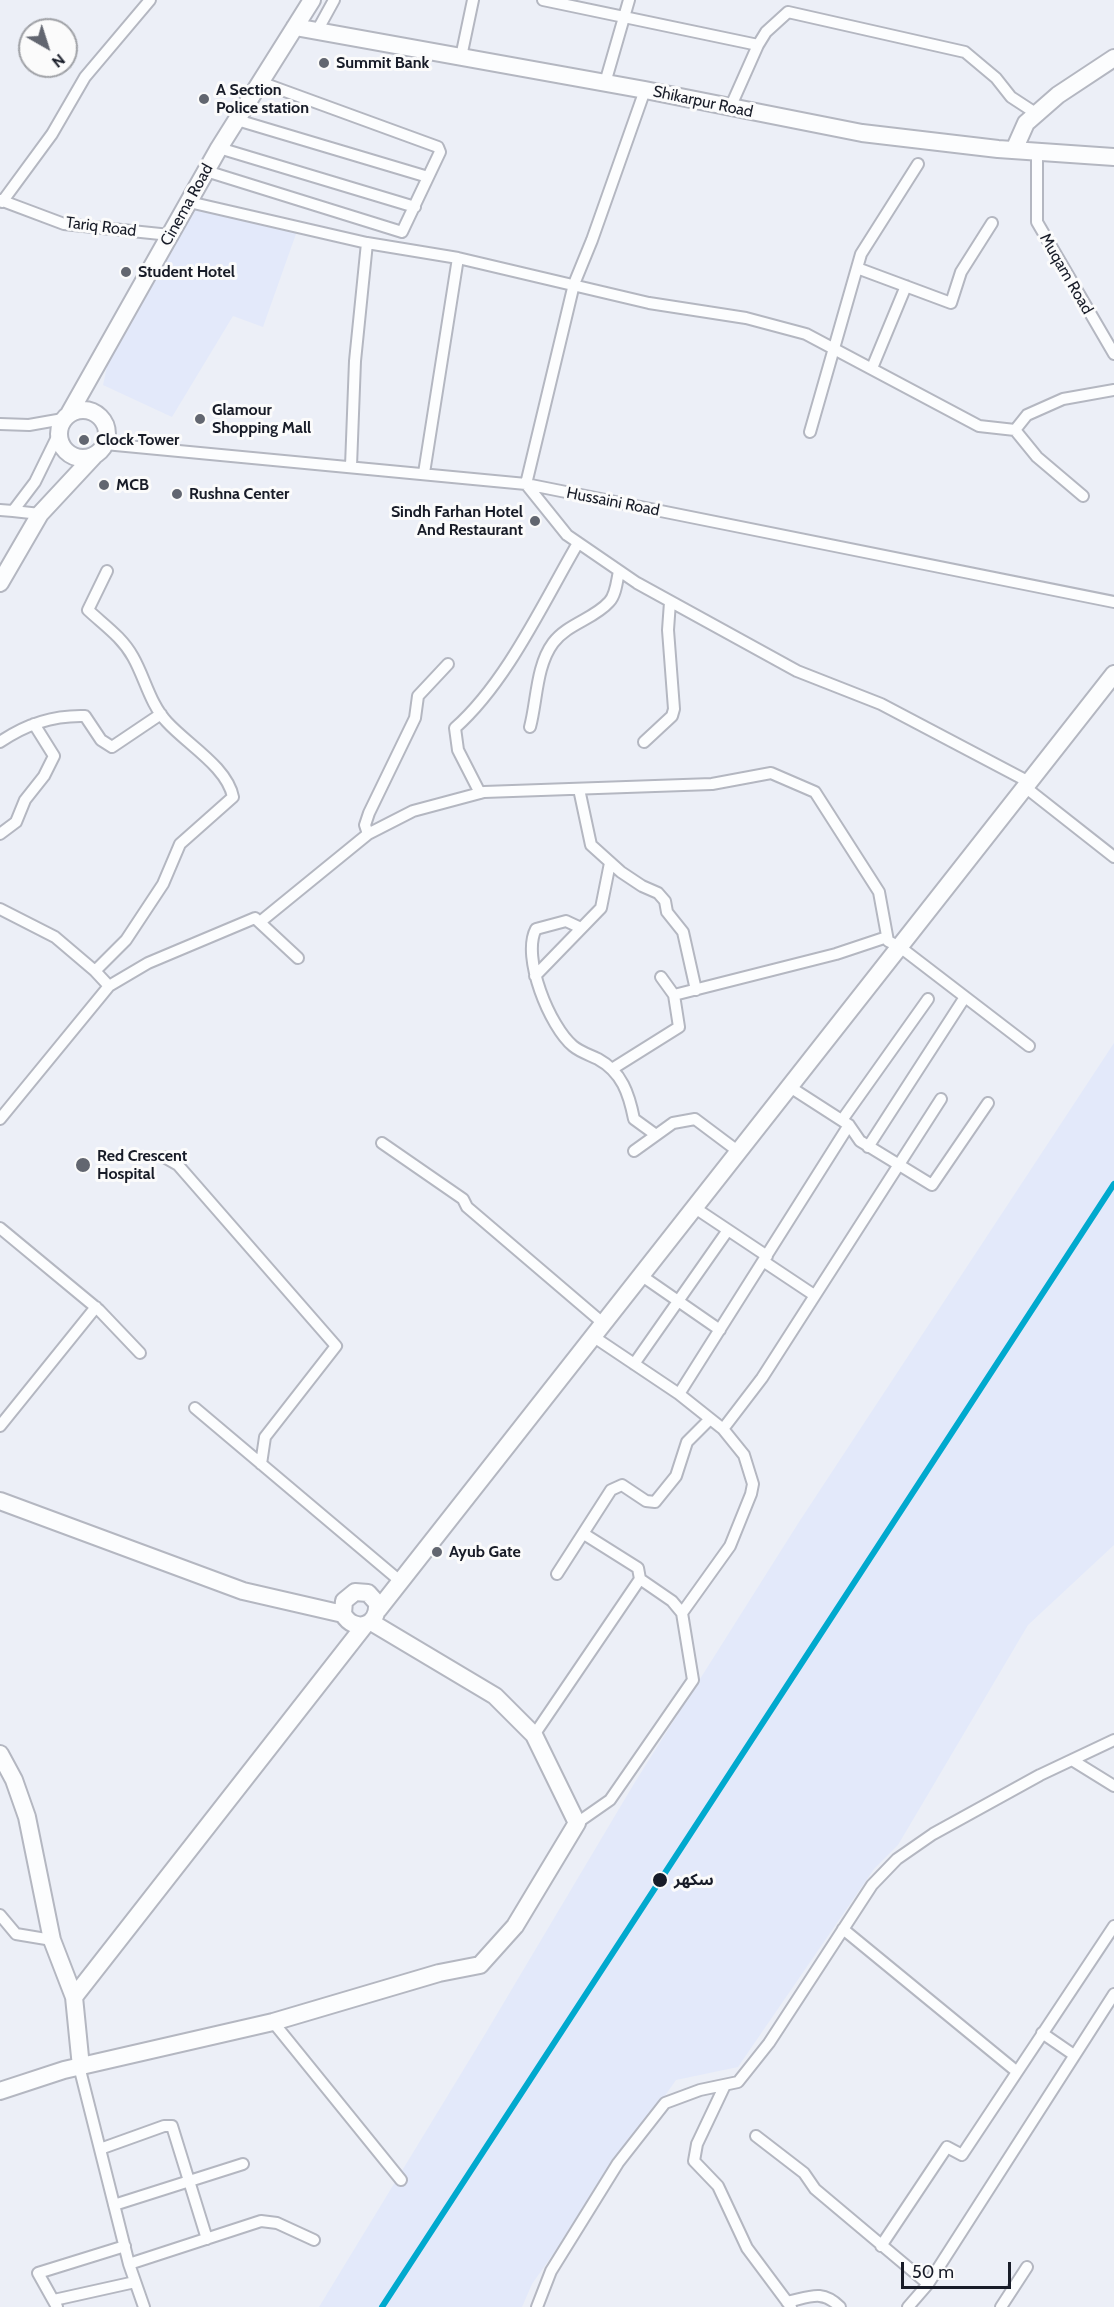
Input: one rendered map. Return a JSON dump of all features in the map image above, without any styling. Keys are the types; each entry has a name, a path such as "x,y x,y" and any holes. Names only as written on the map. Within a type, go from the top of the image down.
{"street":[{"path":"1,201 51,135 85,78 150,0"},
{"name":"Cinema Road","path":"63,423 219,148 312,0"},
{"path":"317,31 334,0"},
{"path":"461,57 473,0"},
{"path":"543,0 758,45"},
{"path":"605,83 629,0"},
{"path":"730,108 758,45 766,32 789,12 965,52 996,78 1011,97 1037,114"},
{"name":"Shikarpur Road","path":"295,27 645,90 862,134 1014,150 1114,157"},
{"path":"1014,150 1026,123 1058,95 1114,58"},
{"path":"206,171 402,232 440,152 434,144 260,82"},
{"path":"645,90 574,284 526,484 567,535 619,571 670,602 797,671 881,704 1027,785 1114,857"},
{"path":"237,120 428,177"},
{"path":"219,148 415,207"},
{"name":"Muqam Road","path":"1037,152 1037,222 1114,354"},
{"path":"810,432 861,254 918,164"},
{"name":"Tariq Road","path":"1,201 64,224 170,235"},
{"path":"189,202 368,243 458,258 649,303 746,318 806,334 980,426 1015,430 1038,457 1083,496"},
{"path":"857,268 951,303 961,272 992,223"},
{"path":"351,466 355,361 368,243"},
{"path":"424,473 458,258"},
{"path":"872,368 906,286"},
{"path":"1015,430 1027,415 1063,399 1114,390"},
{"path":"0,424 63,423 84,409 99,415 106,429 99,450 40,514 0,583"},
{"path":"63,423 59,443 70,455 78,458 99,450"},
{"path":"13,511 35,482 63,423"},
{"name":"Hussaini Road","path":"99,450 351,466 526,484 1114,602"},
{"path":"0,510 40,514"},
{"path":"480,793 458,750 455,728 469,716 496,682 578,543"},
{"path":"95,971 126,940 163,884 180,844 233,797 231,788 221,771 190,746 161,714 125,644 88,610 107,571"},
{"path":"530,728 536,703 538,679 552,644 610,600 619,571"},
{"path":"644,742 672,716 674,709 668,630 670,602"},
{"path":"368,834 365,825 369,813 415,718 418,696 448,664"},
{"path":"74,1997 790,1087 893,942 1027,785 1114,674"},
{"path":"0,742 34,724 69,715 85,716 101,740 112,747 161,714"},
{"path":"0,834 16,822 25,800 44,776 54,756 34,724"},
{"path":"260,922 368,834 413,810 480,793 712,784 771,773 815,792 879,892 893,942 1029,1046"},
{"path":"579,789 591,845 610,863 642,886 658,892 665,901 667,912 683,932 696,990"},
{"path":"535,976 601,908 610,863"},
{"path":"0,909 55,937 109,986"},
{"path":"0,1119 109,986 148,963 255,918 298,958"},
{"path":"581,928 566,921 536,929 532,946 535,976 548,1008 567,1039 574,1047 612,1069 628,1092 634,1119 656,1135"},
{"path":"674,995 893,942"},
{"path":"612,1069 679,1027 674,995 661,977"},
{"path":"868,1147 964,997"},
{"path":"680,1394 846,1123 928,999"},
{"path":"790,1087 846,1123 860,1141 868,1147 932,1185 988,1102"},
{"path":"723,1429 762,1378 941,1099"},
{"path":"634,1151 673,1123 695,1119 739,1152"},
{"path":"382,1143 463,1199 467,1207 634,1364 680,1394 723,1429 744,1455 753,1484 730,1546 682,1613"},
{"path":"164,1157 178,1165 336,1346 264,1437 261,1464"},
{"path":"695,1208 814,1295"},
{"path":"0,1228 96,1307 140,1353"},
{"path":"634,1364 728,1230"},
{"path":"642,1276 720,1330"},
{"path":"0,1426 96,1307"},
{"path":"195,1408 400,1581"},
{"path":"557,1574 611,1490 617,1485 622,1485 646,1501 655,1502 675,1476 687,1442 710,1419"},
{"path":"0,1501 243,1591 343,1614 352,1624 372,1619 495,1696 534,1735 577,1823"},
{"path":"534,1735 640,1579 638,1568 584,1534"},
{"path":"0,2091 81,2067 273,2022 439,1973 480,1965 516,1926 577,1823 610,1800 693,1680 682,1613 672,1601 640,1579"},
{"path":"343,1614 344,1601 349,1595 362,1591 374,1597 372,1619"},
{"path":"537,2307 551,2271 618,2163 665,2103 700,2090 738,2082 769,2043 872,1884 897,1859 933,1834 1114,1740"},
{"path":"0,1754 14,1780 27,1817 52,1940 74,1997 81,2067 129,2264 144,2307"},
{"path":"1072,1760 1114,1786"},
{"path":"2,1919 16,1934 52,1940"},
{"path":"881,2246 947,2146 962,2155 1114,1926"},
{"path":"843,1929 1016,2071"},
{"path":"908,2307 928,2284 1114,1994"},
{"path":"273,2022 401,2180"},
{"path":"1042,2033 1074,2055"},
{"path":"725,2085 697,2144 694,2160 718,2186 747,2248 789,2305 819,2295 830,2297 840,2307"},
{"path":"100,2149 164,2126 172,2126 207,2239"},
{"path":"756,2136 804,2173 815,2189 928,2284"},
{"path":"114,2205 243,2164"},
{"path":"129,2264 261,2221 277,2223 314,2240"},
{"path":"125,2246 38,2273 56,2304 135,2282"},
{"path":"1000,2307 1027,2267"}],"shaded area":[{"path":"197,203 297,231 263,327 233,316 172,417 103,385 111,348"},
{"path":"1114,1043 1114,1545 1028,1625 898,1845 874,1869 738,2067 676,2080 532,2284 522,2307 319,2307 635,1782 799,1522"}],"transit line":[{"path":"382,2307 1114,1184"}],"place":[{"name":"Summit Bank","path":"324,63"},
{"name":"A Section Police station","path":"204,99"},
{"name":"Student Hotel","path":"126,272"},
{"name":"Glamour Shopping Mall","path":"200,419"},
{"name":"Clock Tower","path":"84,440"},
{"name":"MCB","path":"104,485"},
{"name":"Rushna Center","path":"177,494"},
{"name":"Sindh Farhan Hotel And Restaurant","path":"535,521"},
{"name":"Red Crescent Hospital","path":"83,1165"},
{"name":"Ayub Gate","path":"437,1552"},
{"name":"سكهر","path":"660,1880"}]}
